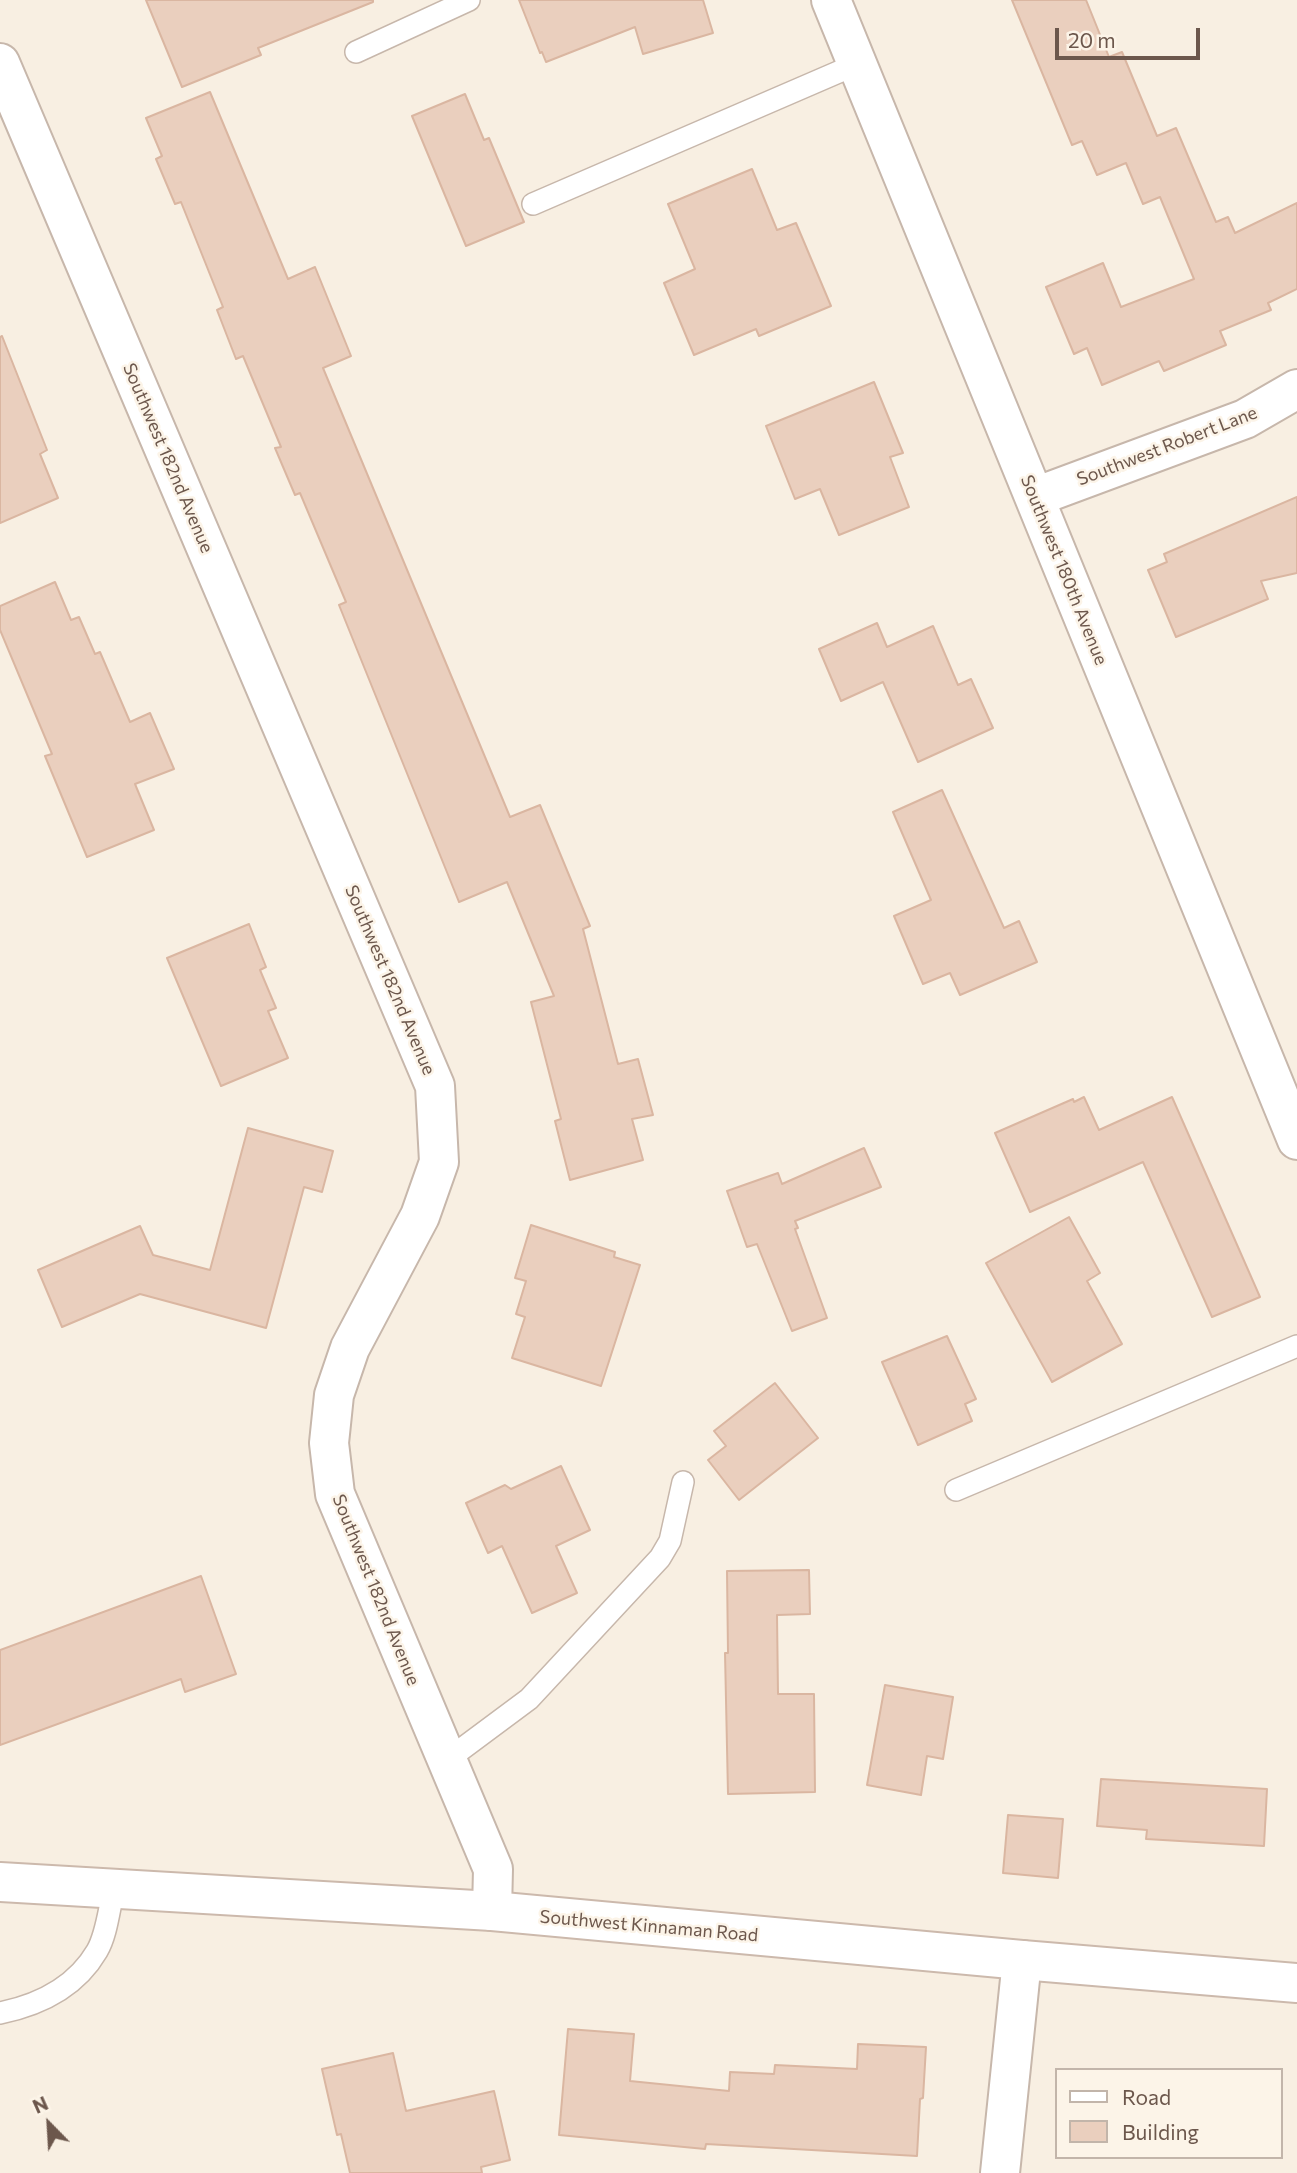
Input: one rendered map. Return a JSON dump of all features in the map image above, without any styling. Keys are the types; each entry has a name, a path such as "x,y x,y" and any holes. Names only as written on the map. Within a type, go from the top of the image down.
{"street":[{"name":"Southwest 180th Avenue","path":"831,0 1297,1140"},
{"name":"Southwest 182nd Avenue","path":"0,63 435,1086 439,1162 420,1216 350,1348 334,1395 329,1443 335,1494 493,1869 492,1911"},
{"name":"Southwest Robert Lane","path":"1035,497 1245,419 1297,390"},
{"name":"Southwest Kinnaman Road","path":"0,1882 492,1911 1022,1961 1297,1983"},
{"path":"1000,2173 1022,1961"}],"lane":[{"path":"356,52 469,0"},
{"path":"533,204 857,64"},
{"path":"956,1490 1297,1346"},
{"path":"447,1760 529,1699 660,1558 670,1541 684,1482"},
{"path":"0,2013 20,2009 52,1995 76,1979 98,1950 114,1889"}],"building":[{"path":"146,0 373,2 258,48 261,55 182,87"},
{"path":"519,0 703,0 713,33 643,54 635,27 546,62"},
{"path":"1012,0 1086,0 1109,57 1122,52 1157,136 1176,128 1216,222 1228,217 1235,233 1297,203 1297,289 1268,303 1271,310 1220,331 1226,345 1164,371 1159,361 1102,385 1087,348 1074,354 1046,287 1103,263 1121,307 1194,279 1160,197 1143,204 1126,163 1097,175 1082,141 1072,145"},
{"path":"210,92 288,279 315,267 351,356 323,368 510,817 540,805 590,926 583,929 618,1064 638,1059 653,1115 632,1119 643,1160 570,1180 555,1121 561,1119 531,1002 554,996 507,882 459,902 339,605 346,602 300,493 295,495 275,448 281,447 243,356 236,359 217,310 223,307 181,202 175,204 156,159 162,156 146,118"},
{"path":"465,94 484,140 489,138 524,222 466,246 412,116"},
{"path":"752,169 777,230 796,223 831,306 759,336 756,329 694,355 664,283 695,269 668,204"},
{"path":"2,336 47,450 40,454 58,498 0,523 0,337"},
{"path":"874,382 903,453 890,457 909,507 839,535 820,489 795,499 766,426"},
{"path":"1297,497 1297,573 1261,581 1268,599 1176,637 1148,570 1167,562 1164,554"},
{"path":"55,582 71,620 79,617 95,654 100,652 130,722 150,713 174,769 135,784 154,830 87,857 45,756 52,754 0,630 0,606"},
{"path":"877,623 887,647 933,626 958,685 971,679 993,728 918,762 883,682 841,701 819,649"},
{"path":"942,790 1004,928 1019,921 1037,962 960,995 950,973 923,984 894,916 931,900 893,812"},
{"path":"249,924 266,967 260,970 276,1008 268,1011 288,1058 221,1086 167,958"},
{"path":"1084,1097 1099,1130 1172,1097 1260,1297 1212,1317 1143,1162 1030,1212 995,1133 1073,1099 1074,1102"},
{"path":"248,1128 333,1151 322,1192 304,1187 266,1328 140,1294 62,1327 38,1270 140,1226 153,1255 210,1270"},
{"path":"864,1148 881,1187 795,1221 798,1228 795,1229 827,1318 792,1331 757,1244 747,1247 727,1191 778,1173 782,1184"},
{"path":"1069,1217 1100,1273 1087,1281 1122,1344 1052,1382 986,1263"},
{"path":"531,1225 615,1252 614,1257 640,1265 601,1386 512,1358 525,1317 516,1314 526,1281 515,1278"},
{"path":"947,1336 976,1399 965,1404 972,1421 918,1445 882,1362"},
{"path":"775,1383 818,1438 739,1500 708,1460 726,1446 714,1431"},
{"path":"561,1466 590,1530 556,1546 577,1593 532,1613 502,1546 488,1553 466,1503 505,1485 511,1489"},
{"path":"809,1570 810,1614 777,1615 778,1694 814,1694 815,1792 728,1794 725,1653 728,1653 727,1571"},
{"path":"201,1576 236,1674 185,1692 181,1679 0,1745 0,1650"},
{"path":"885,1685 953,1697 943,1759 927,1756 921,1795 867,1785"},
{"path":"1101,1779 1267,1789 1264,1846 1146,1839 1147,1830 1097,1826"},
{"path":"1008,1815 1063,1819 1058,1878 1003,1873"},
{"path":"568,2029 634,2034 630,2081 729,2091 730,2072 774,2074 775,2065 857,2069 858,2044 926,2047 917,2156 706,2144 705,2149 559,2135"},
{"path":"393,2053 406,2111 494,2091 510,2160 481,2167 482,2173 350,2173 341,2134 337,2135 322,2069"}]}
